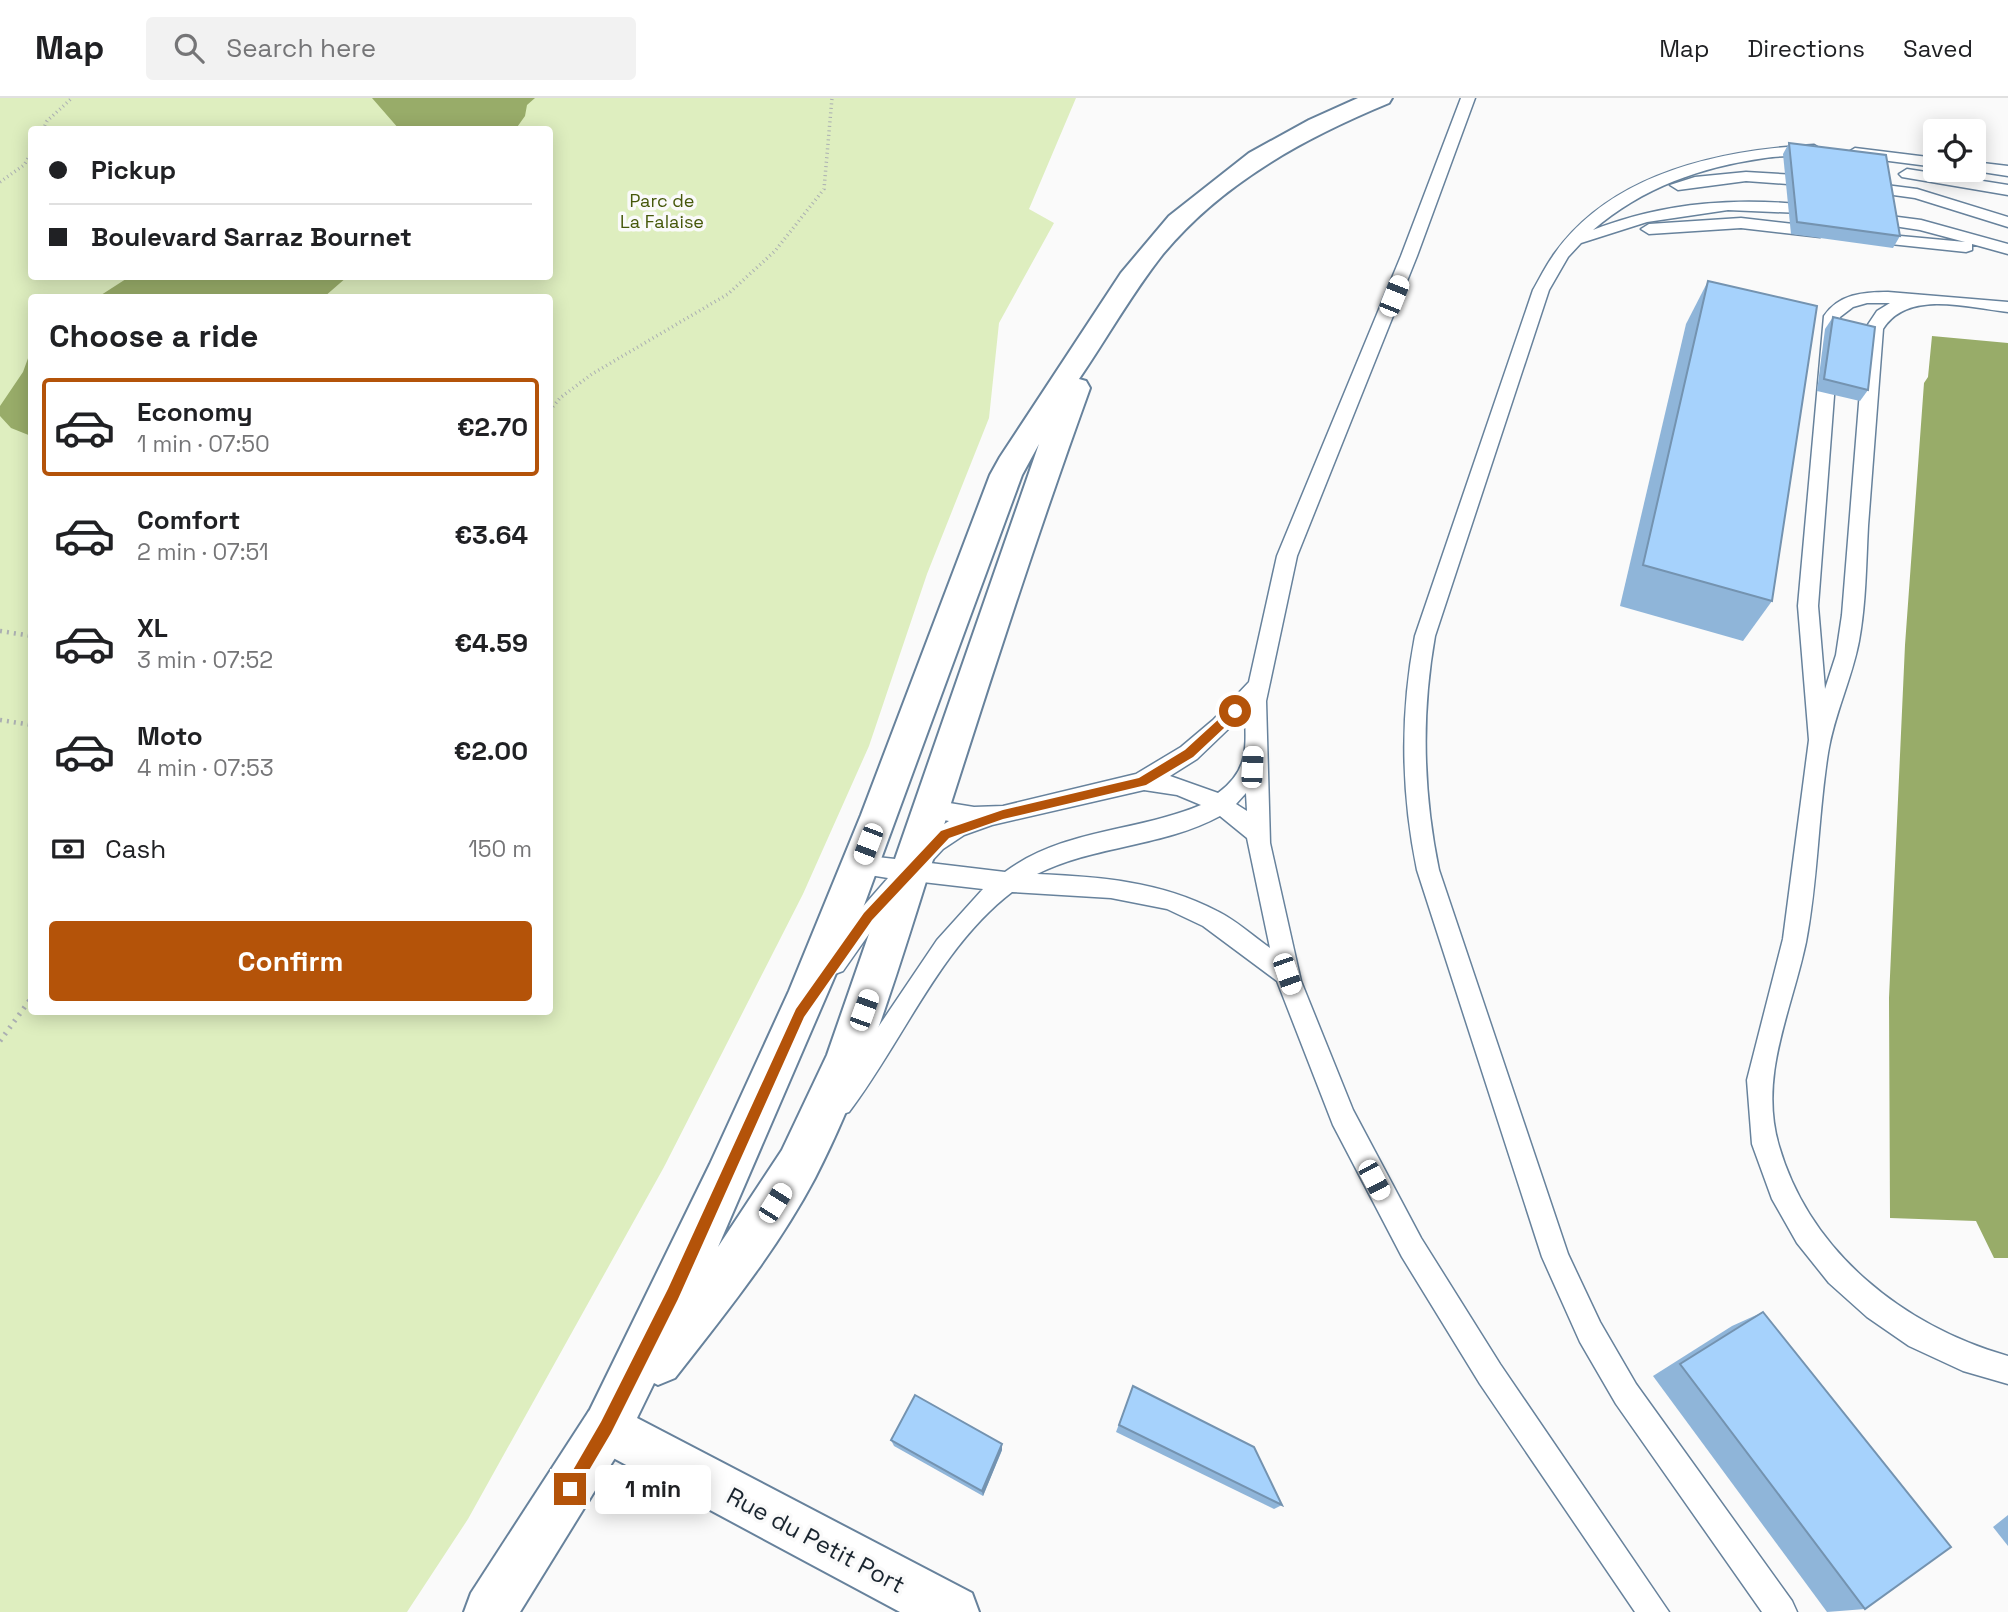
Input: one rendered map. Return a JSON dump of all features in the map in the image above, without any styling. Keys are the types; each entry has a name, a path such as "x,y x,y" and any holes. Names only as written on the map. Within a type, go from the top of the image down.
{"street":[{"path":"490,1612 606,1427 701,1236 800,1013 859,865 1006,475 1038,416 1148,256 1204,199 1244,168 1299,134 1380,98"},
{"path":"606,1427 746,1248 816,1132 871,990 1051,453 1096,333"},
{"name":"Rue du Petit Port","path":"606,1427 953,1612"}],"lane":[{"path":"1468,98 1405,266 1287,556 1270,606 1255,688 1252,767 1256,832 1266,893 1287,974 1316,1055 1347,1125 1395,1218 1451,1310 1653,1612"},
{"path":"1781,1612 1633,1404 1590,1332 1556,1257 1434,889 1418,821 1414,743 1417,679 1425,636 1541,290 1556,259 1567,246 1591,222 1624,200 1690,168 1770,152 1824,151 1923,162"},
{"path":"1770,152 2008,190"},
{"path":"1986,168 2008,171"},
{"path":"1624,200 1715,178 1772,176 1825,182"},
{"path":"1851,186 1917,194 2008,222"},
{"path":"1917,194 1989,187"},
{"path":"1567,246 1642,218 1708,205 1765,204 1831,212"},
{"path":"1857,216 1921,225 2008,249"},
{"path":"1921,225 2008,222"},
{"path":"1567,246 1637,231 1719,223 1761,224 1909,244 2008,249"},
{"path":"1819,747 1807,626 1832,316 1841,305 1861,299 1914,299 2008,307"},
{"path":"1914,299 1885,312 1874,329 1849,639 1819,747 1791,953 1761,1077 1761,1123 1773,1174 1808,1235 1865,1298 1933,1344 1969,1360 2008,1370"},
{"path":"800,1013 852,938 911,869 945,835 1003,815 1142,782 1162,772 1196,748 1255,688"},
{"path":"816,1132 869,1065 936,958 974,914 1009,882 1027,868 1062,851 1186,821 1221,803 1239,789 1252,767"},
{"path":"1142,782 1172,783 1221,803 1256,832"},
{"path":"931,809 974,816 1003,815"},
{"path":"859,865 1009,882 1111,888 1171,900 1210,919 1287,974"}],"path":[{"path":"45,126 72,98"},
{"path":"553,406 592,374 727,294 775,251 824,189 832,98"},
{"path":"0,181 24,165 28,158"},
{"path":"0,631 28,635"},
{"path":"0,720 28,724"},
{"path":"0,1041 28,1002"}],"green space":[{"name":"Parc de La Falaise","path":"0,98 1076,98 1029,209 1054,223 999,323 989,418 927,574 869,746 803,894 664,1167 468,1519 407,1612 0,1612"}],"shaded area":[{"path":"372,98 535,98 527,105 525,116 518,126 396,126"},
{"path":"124,280 344,280 327,294 103,294"},
{"path":"1932,336 2008,343 2008,1258 1994,1258 1976,1221 1890,1218 1889,998 1905,645 1924,383 1928,377"},
{"path":"28,358 28,435 11,428 0,416 0,406 23,372"}],"building":[{"path":"1789,143 1886,155 1900,236 1797,222"},
{"path":"1708,281 1817,306 1772,601 1643,565"},
{"path":"1833,317 1875,327 1868,390 1824,379"},
{"path":"1763,1312 1951,1547 1865,1609 1680,1364"},
{"path":"1133,1386 1254,1447 1282,1505 1119,1425"},
{"path":"915,1395 1002,1444 982,1491 891,1440"}],"route":[{"path":"570,1489 606,1427 673,1294 800,1013 868,917 935,842 957,828 1142,782 1189,754 1235,711"}]}
